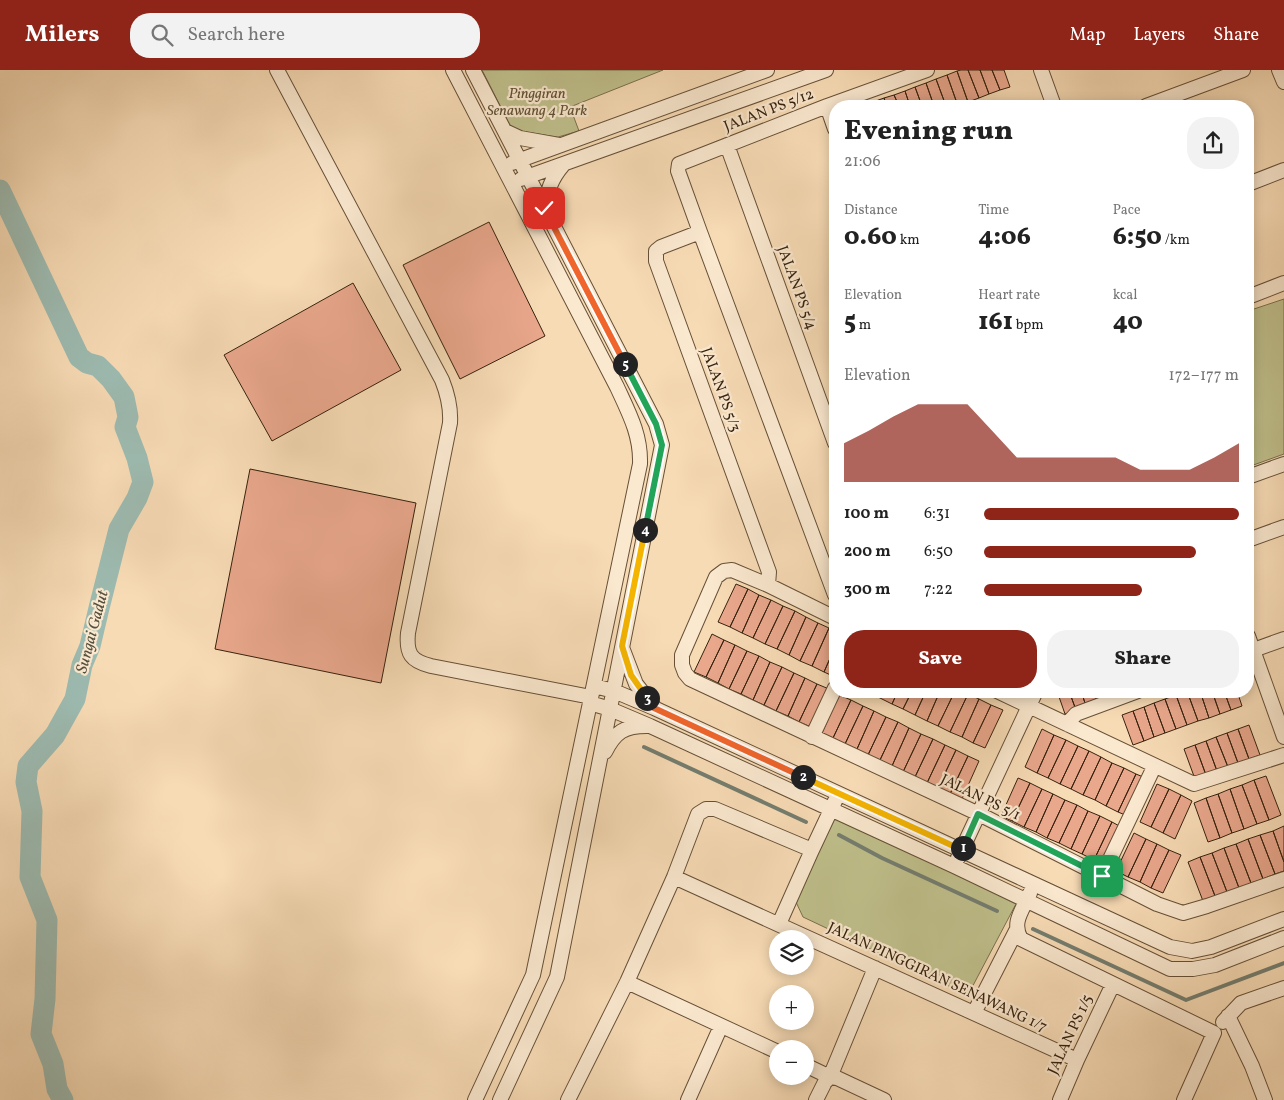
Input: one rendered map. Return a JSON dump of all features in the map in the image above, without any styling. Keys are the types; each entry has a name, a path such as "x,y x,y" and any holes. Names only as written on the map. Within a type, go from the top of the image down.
{"street":[{"path":"277,70 442,380 449,398 451,410 450,423 408,633 407,642 412,658 418,663 431,666 592,696 614,691 1035,883 1170,947 1192,951 1211,947 1284,919"},
{"path":"453,70 617,387 637,430 640,452 640,464 533,975 475,1100"},
{"path":"473,70 656,424 662,445 557,976 500,1100"},
{"path":"502,167 767,70"},
{"path":"511,183 826,70"},
{"name":"JALAN PS 5/12","path":"844,100 927,70"},
{"path":"1041,70 1052,100"},
{"path":"1162,100 1243,70"},
{"path":"1279,70 1284,82"},
{"path":"827,106 829,112"},
{"name":"JALAN PS 5/12","path":"700,232 678,171 679,164 827,106"},
{"path":"505,131 520,138 561,145"},
{"name":"JALAN PS 5/4","path":"727,145 829,426"},
{"path":"544,208 547,189 553,176 563,165"},
{"path":"1254,182 1284,170"},
{"path":"700,232 829,580"},
{"name":"JALAN PS 5/3","path":"700,232 661,246 656,251 656,261 769,572 768,585"},
{"path":"1254,295 1284,283"},
{"path":"1254,475 1284,464"},
{"path":"1254,538 1284,527"},
{"name":"JALAN PS 5/1","path":"768,585 732,570 724,571 716,577 682,655 682,665 690,679 978,814 1157,904 1183,913 1284,879"},
{"path":"768,585 829,615"},
{"path":"1254,650 1284,639"},
{"path":"622,646 636,684 654,708"},
{"path":"1254,661 1284,737"},
{"path":"592,696 610,709 954,866 1170,969 1193,970 1215,965 1284,938"},
{"path":"812,737 830,698"},
{"path":"1012,698 1154,767 1194,784 1284,755"},
{"path":"954,866 1033,698"},
{"path":"1067,724 1076,714 1119,698"},
{"path":"600,765 610,742 616,734 635,726 650,726"},
{"path":"1102,876 1154,767"},
{"path":"779,924 839,793"},
{"path":"568,1100 626,982 674,877 698,814 706,809 714,809 812,850"},
{"name":"JALAN PINGGIRAN SENAWANG 1/7","path":"674,877 1077,1060"},
{"path":"974,1013 1016,931 1016,924 1035,883"},
{"path":"1016,931 1021,939 1214,1033"},
{"path":"816,1100 825,1082 830,1077 876,968"},
{"path":"626,982 769,1048"},
{"name":"JALAN PS 1/5","path":"1060,1100 1113,984"},
{"path":"1184,1100 1214,1033 1228,1016 1241,1003 1284,988"},
{"path":"1228,1016 1252,1066 1265,1100"},
{"path":"688,1100 721,1026"},
{"path":"814,1069 884,1100"}],"green space":[{"name":"Pinggiran Senawang 4 Park","path":"482,70 663,70 570,107 579,131 558,137 519,131 510,125"},
{"path":"1284,299 1284,454 1254,465 1254,309"},
{"path":"834,817 1017,902 968,995 803,917 796,902"}],"building":[{"path":"968,70 979,98 967,100 957,71"},
{"path":"968,70 980,70 989,94 979,98"},
{"path":"980,70 992,70 1000,90 989,94"},
{"path":"992,70 1004,70 1010,87 1000,90"},
{"path":"957,71 967,100 956,100 947,75"},
{"path":"947,75 956,100 944,100 936,79"},
{"path":"936,79 944,100 932,100 926,83"},
{"path":"926,83 932,100 920,100 915,87"},
{"path":"915,87 920,100 908,100 905,91"},
{"path":"905,91 908,100 896,100 894,95"},
{"path":"894,95 896,100 885,100 884,98"},
{"path":"489,222 545,336 460,379 403,265"},
{"path":"353,283 401,370 272,441 224,355"},
{"path":"250,469 416,503 381,683 215,649"},
{"path":"736,584 748,589 730,627 718,622"},
{"path":"748,589 759,595 742,633 730,627"},
{"path":"759,595 771,600 753,638 742,633"},
{"path":"771,600 783,606 765,644 753,638"},
{"path":"783,606 795,611 777,649 765,644"},
{"path":"795,611 806,617 789,655 777,649"},
{"path":"806,617 818,623 800,661 789,655"},
{"path":"818,623 829,628 812,666 800,661"},
{"path":"829,628 829,661 824,672 812,666"},
{"path":"712,634 724,640 706,677 694,672"},
{"path":"724,640 735,645 718,683 706,677"},
{"path":"735,645 747,651 729,689 718,683"},
{"path":"747,651 759,656 741,694 729,689"},
{"path":"759,656 770,662 753,700 741,694"},
{"path":"829,661 829,674 824,672"},
{"path":"770,662 782,667 764,705 753,700"},
{"path":"782,667 794,673 776,711 764,705"},
{"path":"794,673 805,678 788,716 776,711"},
{"path":"805,678 817,684 799,722 788,716"},
{"path":"817,684 829,689 811,727 799,722"},
{"path":"838,698 851,700 833,738 822,733"},
{"path":"880,698 895,698 892,704"},
{"path":"895,698 908,698 903,709 892,704"},
{"path":"908,698 923,698 915,715 903,709"},
{"path":"923,698 937,698 927,721 915,715"},
{"path":"937,698 952,698 938,726 927,721"},
{"path":"952,698 966,698 950,732 938,726"},
{"path":"966,698 979,699 962,737 950,732"},
{"path":"1059,698 1072,698 1076,710 1065,714"},
{"path":"1072,698 1083,698 1086,706 1076,710"},
{"path":"1083,698 1096,698 1097,702 1086,706"},
{"path":"1096,698 1107,698 1097,702"},
{"path":"1177,698 1190,698 1198,721 1187,725"},
{"path":"1177,698 1187,725 1176,729 1165,699"},
{"path":"1190,698 1202,698 1209,718 1198,721"},
{"path":"1202,698 1214,698 1220,714 1209,718"},
{"path":"1214,698 1227,698 1231,710 1220,714"},
{"path":"1227,698 1239,698 1242,706 1231,710"},
{"path":"979,699 991,705 973,743 962,737"},
{"path":"1165,699 1176,729 1165,733 1154,703"},
{"path":"851,700 863,706 845,744 833,738"},
{"path":"1154,703 1165,733 1154,737 1144,707"},
{"path":"991,705 1003,710 985,748 973,743"},
{"path":"863,706 874,711 857,749 845,744"},
{"path":"1144,707 1154,737 1144,741 1133,711"},
{"path":"874,711 886,717 868,755 857,749"},
{"path":"1133,711 1144,741 1133,745 1122,715"},
{"path":"886,717 898,722 880,760 868,755"},
{"path":"898,722 909,728 892,766 880,760"},
{"path":"1249,725 1260,755 1249,759 1238,729"},
{"path":"909,728 921,734 903,772 892,766"},
{"path":"1042,729 1054,735 1037,773 1025,767"},
{"path":"1238,729 1249,759 1238,763 1227,733"},
{"path":"1227,733 1238,763 1228,767 1216,737"},
{"path":"921,734 933,739 915,777 903,772"},
{"path":"1054,735 1066,740 1048,778 1037,773"},
{"path":"1216,737 1228,767 1217,771 1206,741"},
{"path":"933,739 945,745 927,783 915,777"},
{"path":"1066,740 1078,746 1060,784 1048,778"},
{"path":"1206,741 1217,771 1206,775 1195,745"},
{"path":"945,745 956,750 938,788 927,783"},
{"path":"1195,745 1206,775 1195,779 1184,749"},
{"path":"1078,746 1089,751 1071,789 1060,784"},
{"path":"956,750 968,756 950,794 938,788"},
{"path":"1089,751 1101,757 1083,795 1071,789"},
{"path":"968,756 979,761 962,799 950,794"},
{"path":"1101,757 1112,763 1095,800 1083,795"},
{"path":"1112,763 1124,768 1106,806 1095,800"},
{"path":"1124,768 1136,774 1118,812 1106,806"},
{"path":"1136,774 1148,779 1130,817 1118,812"},
{"path":"1266,776 1281,815 1269,820 1254,780"},
{"path":"1018,778 1030,783 1012,821 1001,816"},
{"path":"1254,780 1269,820 1257,824 1242,785"},
{"path":"1030,783 1042,789 1024,827 1012,821"},
{"path":"1157,784 1169,789 1151,827 1140,822"},
{"path":"1242,785 1257,824 1244,829 1230,789"},
{"path":"1042,789 1053,794 1036,832 1024,827"},
{"path":"1169,789 1181,795 1163,833 1151,827"},
{"path":"1230,789 1244,829 1232,833 1218,794"},
{"path":"1053,794 1065,800 1047,838 1036,832"},
{"path":"1218,794 1232,833 1220,838 1206,798"},
{"path":"1181,795 1192,801 1175,839 1163,833"},
{"path":"1206,798 1220,838 1208,842 1194,803"},
{"path":"1065,800 1077,805 1059,843 1047,838"},
{"path":"1077,805 1088,811 1071,849 1059,843"},
{"path":"1088,811 1100,816 1082,854 1071,849"},
{"path":"1100,816 1112,822 1094,860 1082,854"},
{"path":"1112,822 1123,828 1106,866 1094,860"},
{"path":"1284,826 1284,862 1273,831"},
{"path":"1273,831 1284,862 1284,871 1275,874 1260,835"},
{"path":"1134,833 1146,839 1128,877 1116,871"},
{"path":"1260,835 1275,874 1263,879 1248,839"},
{"path":"1146,839 1157,844 1140,882 1128,877"},
{"path":"1248,839 1263,879 1251,883 1236,844"},
{"path":"1157,844 1169,850 1151,888 1140,882"},
{"path":"1236,844 1251,883 1239,888 1224,848"},
{"path":"1224,848 1239,888 1227,892 1212,853"},
{"path":"1169,850 1181,855 1163,893 1151,888"},
{"path":"1212,853 1227,892 1215,896 1200,857"},
{"path":"1200,857 1215,896 1203,901 1188,862"}],"waterway":[{"name":"Sungai Gadut","path":"0,190 79,357 87,363 98,366 111,379 124,397 128,417 125,427 137,458 143,482 137,498 119,529 90,646 82,665 75,699 55,735 28,766 26,782 32,811 30,877 47,920 45,999 41,1034 53,1064 57,1089 63,1100"},
{"path":"644,747 806,822"},
{"path":"839,835 882,858 997,911"},
{"path":"1033,929 1186,1000 1284,963"}],"route":[{"path":"544,208 656,424 662,445 622,646 631,675 654,708 962,850 978,814 1102,876"}]}
